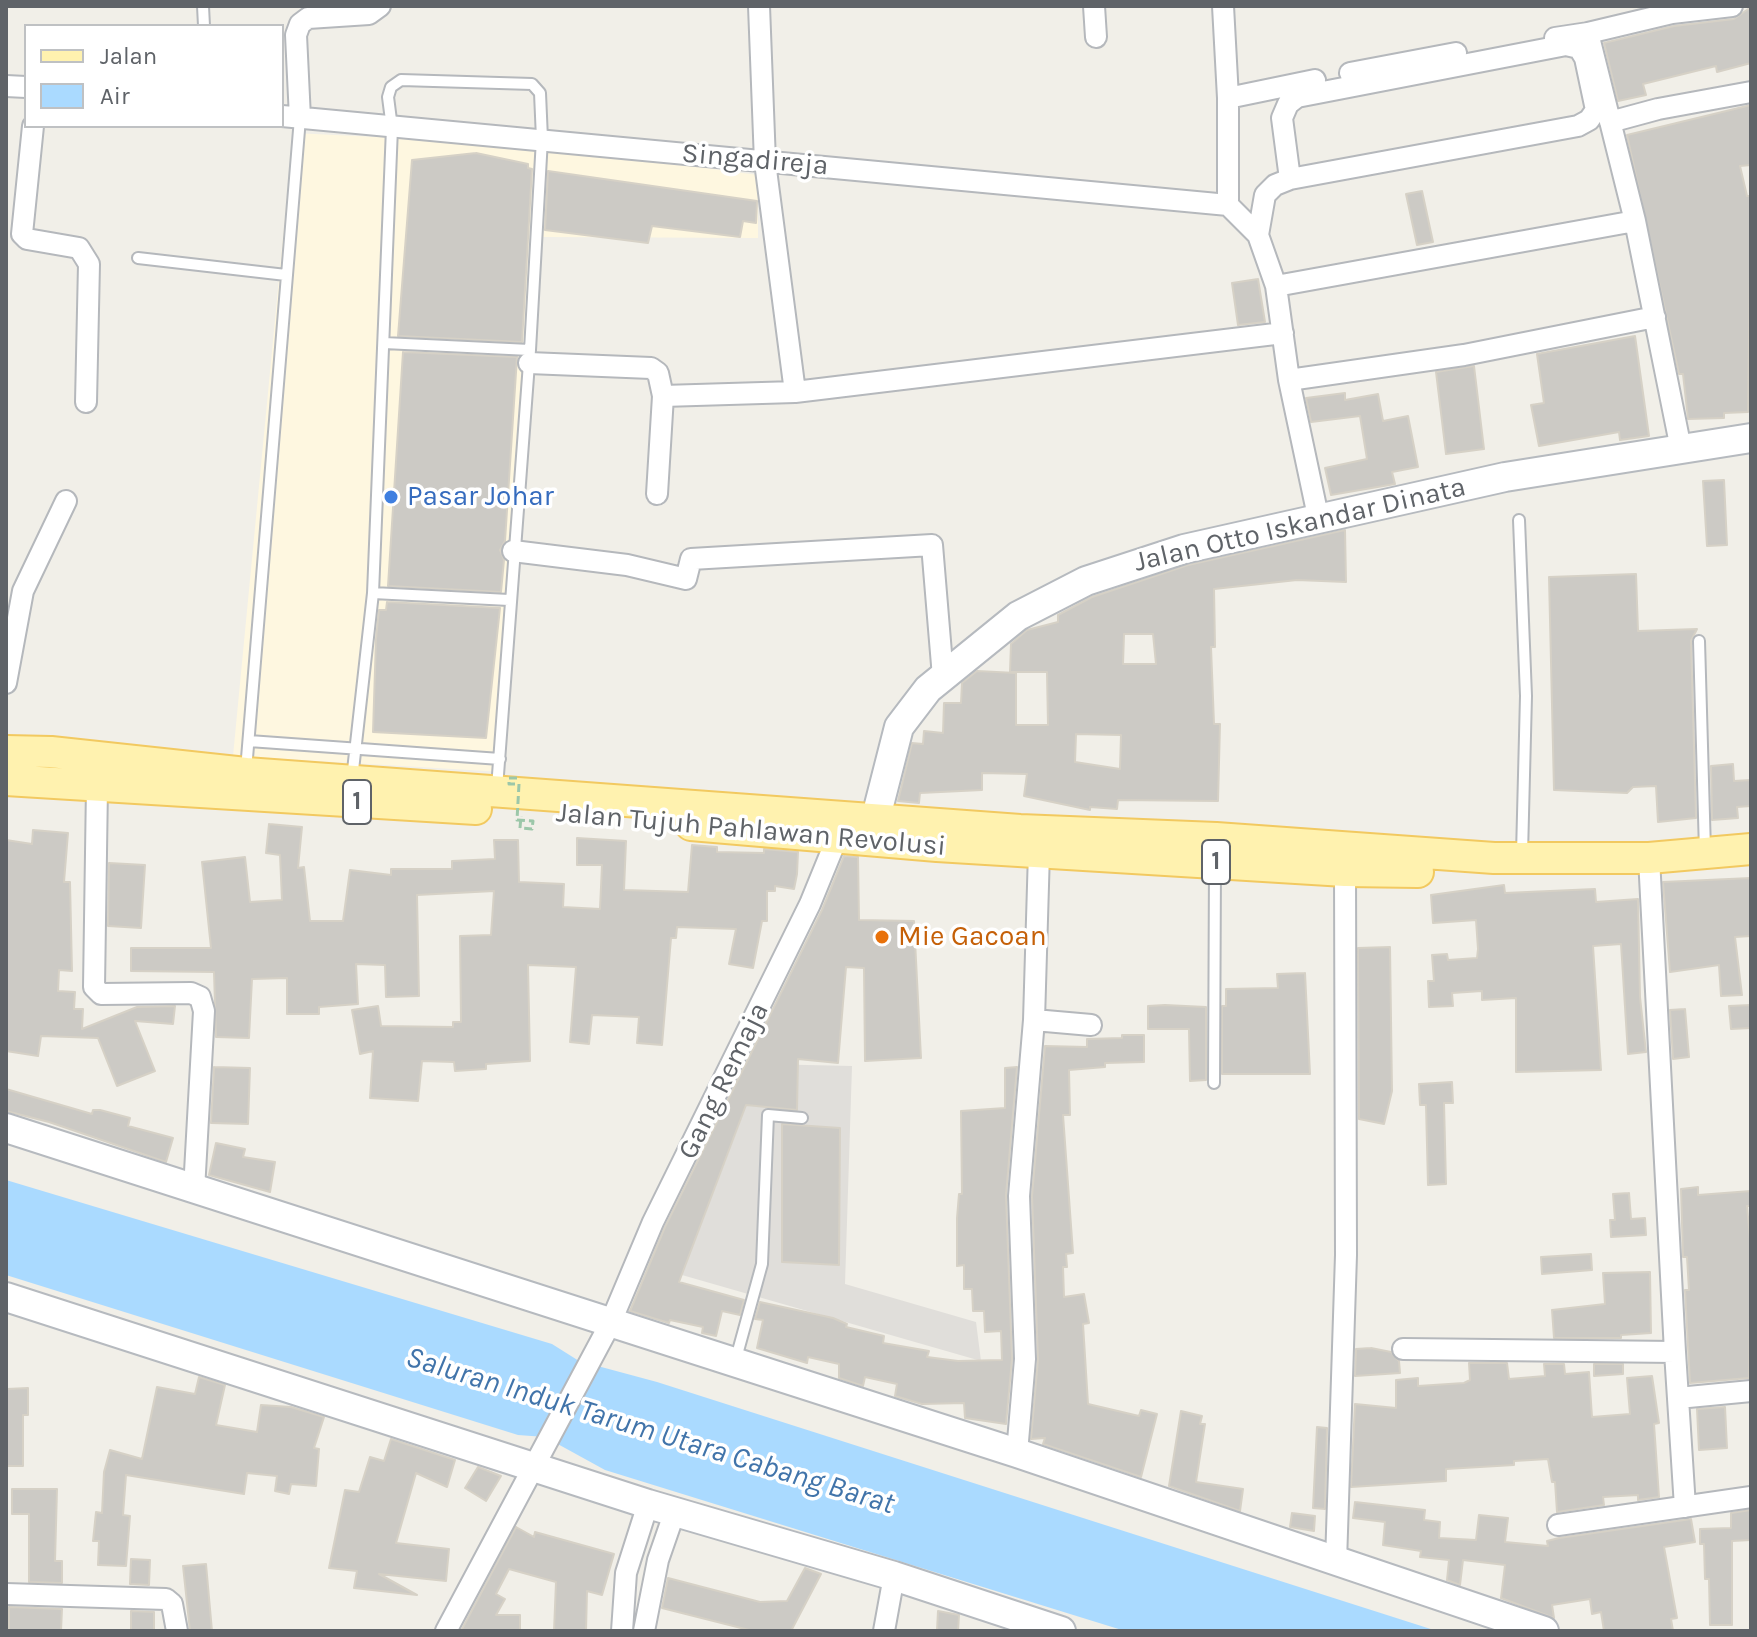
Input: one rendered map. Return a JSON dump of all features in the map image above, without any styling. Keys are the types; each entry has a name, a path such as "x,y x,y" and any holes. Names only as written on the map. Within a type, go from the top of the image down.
{"main road":[{"name":"Jalan Tujuh Pahlawan Revolusi","path":"6,751 51,752 246,773 354,765 507,784 1020,830 1216,838 1508,859 1649,858 1751,849"},
{"name":"Jalan Tujuh Pahlawan Revolusi","path":"6,780 521,820 1345,871 1449,872 1508,859"}],"street":[{"path":"291,117 296,35 300,24 308,18 369,14 380,6"},
{"path":"759,6 765,162 795,392"},
{"path":"1094,6 1096,37"},
{"path":"1223,6 1228,98 1228,205 1258,235 1276,286 1289,380 1319,521"},
{"path":"1228,98 1413,59 1588,33 1672,10 1732,6"},
{"path":"1588,33 1635,221 1681,449"},
{"path":"1258,235 1265,195 1275,185 1290,179 1578,126 1589,120 1596,110 1585,58 1579,48 1566,45 1297,97 1288,104 1282,118 1290,179"},
{"path":"1610,122 1658,109 1751,92"},
{"name":"Singadireja","path":"291,117 1228,205"},
{"path":"33,128 22,234 27,239 79,248 89,264 86,402"},
{"path":"1276,286 1635,221"},
{"path":"1289,380 1464,355 1655,317"},
{"path":"663,396 795,392 1283,333"},
{"path":"530,357 651,368 662,381 663,396 657,494"},
{"name":"Jalan Otto Iskandar Dinata","path":"876,817 899,727 928,689 1018,616 1086,581 1184,549 1505,477 1751,438"},
{"path":"6,683 23,591 66,501"},
{"path":"513,551 627,565 686,579 691,559 932,545 943,677"},
{"path":"97,786 94,987 101,994 191,993 200,997 204,1011 194,1190"},
{"name":"Gang Remaja","path":"446,1631 610,1324 653,1222 810,904 837,838"},
{"path":"1017,1453 1025,1359 1020,1183 1034,1020 1039,852"},
{"path":"1649,858 1685,1507"},
{"path":"1336,1562 1346,1255 1345,871"},
{"path":"1034,1020 1091,1025"},
{"path":"6,1128 1017,1453 1544,1631"},
{"path":"6,1297 542,1455 662,1507 894,1576 1061,1631"},
{"path":"1403,1349 1675,1352"},
{"path":"1678,1398 1751,1391"},
{"path":"1558,1525 1751,1497"},
{"path":"662,1507 658,1560 645,1623 623,1622 631,1552 662,1507"},
{"path":"631,1552 658,1560"},
{"path":"884,1631 894,1576"},
{"path":"6,1594 166,1599 172,1604 177,1631"}],"lane":[{"path":"354,765 373,593 392,128 388,97 391,87 401,80 532,84 540,93 542,139 530,357 509,600 500,759 507,784"},
{"path":"246,773 286,275 291,117"},
{"path":"138,258 286,275"},
{"path":"384,343 530,357"},
{"path":"1508,859 1526,696 1519,520"},
{"path":"373,593 509,600"},
{"path":"1699,641 1705,853"},
{"path":"249,741 354,765 500,759"},
{"path":"1214,1083 1216,862"},
{"path":"735,1364 762,1264 768,1115 802,1118"}],"path":[{"path":"507,784 509,778 509,784 519,784 517,820 533,821 532,829 521,820"}],"shaded area":[{"name":"Pasar Johar","path":"293,133 524,144 758,175 758,238 542,237 503,772 233,756"},
{"path":"762,1064 852,1066 845,1284 976,1322 981,1361 682,1275"}],"water":[{"name":"Saluran Induk Tarum Utara Cabang Barat","path":"6,1180 552,1344 579,1361 657,1382 1437,1631 1125,1631 605,1470 545,1437 518,1435 6,1275"}],"building":[{"path":"1751,7 1751,63 1717,72 1716,66 1643,84 1646,95 1618,101 1604,43 1674,26 1734,19"},
{"path":"1751,105 1751,165 1740,166 1747,196 1751,196 1748,412 1724,413 1724,418 1688,419 1683,374 1679,374 1627,135"},
{"path":"476,153 528,164 528,168 532,169 522,342 398,336 412,160"},
{"path":"548,171 757,201 756,223 743,221 740,237 652,226 648,243 545,230"},
{"path":"1422,191 1433,242 1417,245 1406,194"},
{"path":"1258,279 1265,322 1238,325 1232,283"},
{"path":"1635,336 1649,436 1620,440 1619,432 1539,446 1531,405 1544,403 1537,354"},
{"path":"403,352 517,357 505,541 500,550 504,560 501,592 388,586"},
{"path":"1474,366 1484,449 1446,454 1436,372"},
{"path":"1345,393 1345,400 1378,394 1383,421 1408,416 1418,467 1392,472 1395,484 1331,495 1325,468 1367,459 1360,416 1311,422 1306,398"},
{"path":"1724,480 1727,545 1707,546 1703,481"},
{"path":"1345,530 1346,582 1297,580 1214,589 1215,647 1211,647 1214,724 1220,724 1218,801 1118,800 1117,809 1090,807 1090,810 1024,796 1027,774 982,773 982,790 920,793 919,803 898,801 912,743 923,744 924,731 943,733 944,703 961,703 962,683 977,671 1016,673 1016,725 1048,725 1047,672 1010,672 1011,644 1027,630 1058,622 1058,615 1092,597 1188,565","holes":["1124,634 1153,634 1156,664 1123,664","1076,734 1121,735 1120,769 1075,762"]},
{"path":"1636,574 1638,631 1697,629 1691,641 1696,818 1658,822 1656,786 1633,787 1627,793 1554,790 1549,577"},
{"path":"387,602 500,608 486,738 373,732 379,610 386,610"},
{"path":"1733,764 1734,781 1751,780 1751,806 1737,807 1738,818 1712,820 1711,766"},
{"path":"269,824 302,827 298,868 304,867 310,921 343,921 350,870 391,875 391,869 452,869 452,861 495,859 494,840 518,840 519,882 564,884 563,907 600,909 602,865 577,865 577,838 626,841 624,890 688,892 692,845 717,847 717,852 764,853 764,849 798,852 797,874 794,889 775,886 775,891 767,891 767,921 762,921 753,968 729,964 736,929 677,927 676,938 671,938 662,1045 637,1043 639,1017 592,1015 589,1044 570,1042 576,967 528,965 530,1061 486,1064 486,1069 455,1071 454,1062 422,1061 418,1101 370,1098 373,1051 360,1054 352,1010 378,1006 381,1026 453,1027 453,1022 461,1022 460,936 491,935 494,891 417,895 419,996 386,997 385,965 356,964 358,1004 319,1007 319,1014 287,1014 287,978 252,979 249,1038 216,1037 214,972 131,971 131,948 211,948 202,862 245,857 250,902 282,900 280,855 266,853"},
{"path":"33,830 68,833 64,882 70,882 72,971 59,970 58,991 75,992 74,1009 83,1009 82,1029 137,1007 175,1006 173,1024 135,1021 155,1071 117,1086 98,1038 41,1036 38,1056 6,1051 6,840 32,844"},
{"path":"844,856 858,857 859,920 914,921 921,1058 865,1061 864,968 846,967 838,1063 798,1059 797,1110 746,1105 679,1282 744,1300 740,1315 722,1311 716,1336 702,1333 703,1327 670,1320 669,1323 630,1311 665,1227 822,910"},
{"path":"109,863 145,865 141,928 108,926"},
{"path":"1751,878 1751,936 1735,937 1742,995 1721,996 1719,965 1670,972 1663,882"},
{"path":"1504,885 1505,893 1595,889 1596,902 1638,899 1640,997 1646,1052 1628,1054 1621,944 1593,946 1601,1070 1516,1072 1516,998 1482,1000 1482,991 1452,993 1453,1006 1429,1007 1428,981 1434,981 1432,955 1447,954 1448,960 1477,958 1478,949 1476,920 1433,923 1431,895"},
{"path":"1390,947 1392,1091 1384,1124 1359,1119 1358,948"},
{"path":"1305,973 1310,1074 1222,1074 1222,1006 1226,1006 1226,989 1278,988 1277,974"},
{"path":"1751,1005 1751,1028 1731,1029 1729,1006"},
{"path":"1148,1006 1206,1007 1206,1080 1190,1081 1189,1029 1148,1029"},
{"path":"1685,1009 1689,1057 1673,1059 1670,1010"},
{"path":"1122,1035 1144,1035 1144,1062 1105,1063 1105,1067 1069,1070 1070,1115 1063,1115 1073,1253 1066,1254 1067,1267 1063,1267 1064,1297 1084,1294 1089,1323 1083,1324 1088,1404 1139,1416 1141,1410 1157,1414 1141,1477 1043,1444 1045,1438 1031,1439 1038,1359 1032,1196 1045,1046 1087,1047 1087,1039 1122,1038"},
{"path":"214,1067 250,1068 248,1124 211,1123"},
{"path":"1017,1067 1006,1195 1012,1359 1006,1424 965,1418 964,1403 922,1404 895,1396 897,1384 865,1377 863,1386 839,1378 839,1364 808,1357 807,1363 757,1348 763,1320 755,1319 760,1302 833,1318 847,1324 846,1327 884,1336 883,1343 929,1351 927,1357 958,1361 1002,1360 1001,1331 985,1332 984,1311 973,1311 972,1289 964,1289 964,1265 957,1266 957,1218 959,1194 962,1194 961,1111 1005,1108 1005,1068"},
{"path":"1452,1082 1453,1103 1444,1103 1446,1184 1428,1185 1426,1105 1420,1105 1419,1084"},
{"path":"6,1089 92,1114 93,1110 100,1110 130,1118 128,1126 173,1138 166,1162 49,1122 6,1111"},
{"path":"782,1124 840,1128 839,1265 782,1262"},
{"path":"216,1143 245,1149 243,1157 275,1162 270,1192 209,1175"},
{"path":"1698,1187 1698,1195 1751,1191 1751,1206 1747,1206 1751,1249 1749,1378 1690,1383 1685,1290 1689,1290 1687,1257 1683,1257 1681,1189"},
{"path":"1629,1193 1631,1219 1645,1218 1646,1235 1611,1237 1610,1220 1615,1220 1613,1194"},
{"path":"1591,1254 1592,1270 1542,1274 1541,1257"},
{"path":"1650,1272 1651,1333 1621,1335 1621,1338 1554,1338 1552,1310 1605,1304 1603,1273"},
{"path":"1356,1349 1391,1352 1399,1361 1400,1373 1355,1376"},
{"path":"1469,1363 1507,1363 1509,1379 1545,1376 1544,1364 1564,1364 1565,1374 1589,1372 1592,1417 1630,1414 1627,1378 1652,1376 1659,1423 1654,1424 1659,1497 1638,1500 1638,1495 1603,1497 1604,1505 1557,1512 1555,1482 1552,1482 1548,1459 1514,1461 1514,1465 1446,1469 1446,1481 1351,1487 1355,1404 1396,1408 1396,1380 1418,1378 1418,1386 1464,1383 1470,1380"},
{"path":"1594,1364 1623,1364 1623,1374 1594,1376"},
{"path":"199,1377 225,1385 216,1425 257,1432 261,1405 291,1407 324,1417 314,1448 319,1449 316,1486 291,1484 289,1494 275,1491 277,1476 247,1473 244,1494 126,1475 123,1515 130,1516 126,1566 98,1565 99,1541 93,1541 96,1512 102,1513 104,1472 110,1450 142,1459 157,1387 195,1394"},
{"path":"28,1388 28,1415 23,1415 23,1466 6,1466 7,1389"},
{"path":"1725,1407 1727,1448 1699,1450 1697,1409"},
{"path":"1181,1411 1202,1416 1200,1424 1205,1424 1196,1482 1243,1489 1240,1511 1169,1486"},
{"path":"1317,1427 1327,1428 1325,1509 1313,1508"},
{"path":"391,1439 455,1460 447,1487 416,1473 396,1543 449,1549 446,1581 379,1574 417,1595 354,1588 357,1571 329,1568 345,1490 359,1492 370,1457 384,1461"},
{"path":"478,1467 501,1476 486,1501 465,1488"},
{"path":"12,1489 57,1489 55,1561 62,1561 62,1583 29,1582 29,1514 12,1514"},
{"path":"1355,1502 1425,1510 1424,1520 1440,1522 1439,1538 1476,1540 1479,1515 1508,1518 1505,1542 1548,1546 1547,1541 1559,1538 1691,1519 1695,1542 1664,1547 1677,1618 1671,1619 1673,1631 1604,1631 1601,1612 1592,1614 1590,1599 1552,1605 1554,1618 1501,1598 1505,1565 1463,1560 1460,1585 1447,1580 1449,1560 1420,1557 1421,1551 1383,1545 1385,1522 1353,1518"},
{"path":"1751,1510 1751,1540 1732,1541 1732,1625 1710,1625 1709,1579 1705,1579 1704,1544 1700,1544 1700,1529 1731,1528 1731,1513"},
{"path":"1292,1513 1315,1516 1314,1531 1290,1527"},
{"path":"516,1527 534,1537 535,1532 614,1554 602,1595 587,1591 586,1631 554,1631 556,1582 509,1569 496,1594 505,1599 496,1615 520,1615 520,1631 461,1631"},
{"path":"131,1559 150,1560 149,1585 130,1584"},
{"path":"206,1564 212,1631 190,1631 183,1566"},
{"path":"805,1568 821,1574 791,1631 753,1631 662,1608 668,1578 760,1602 787,1601"},
{"path":"9,1607 62,1609 61,1631 9,1631"},
{"path":"131,1611 154,1612 154,1631 131,1631"},
{"path":"938,1611 959,1615 958,1631 937,1631"}],"place":[{"name":"Pasar Johar","path":"391,497"},
{"name":"Mie Gacoan","path":"882,937"}]}
